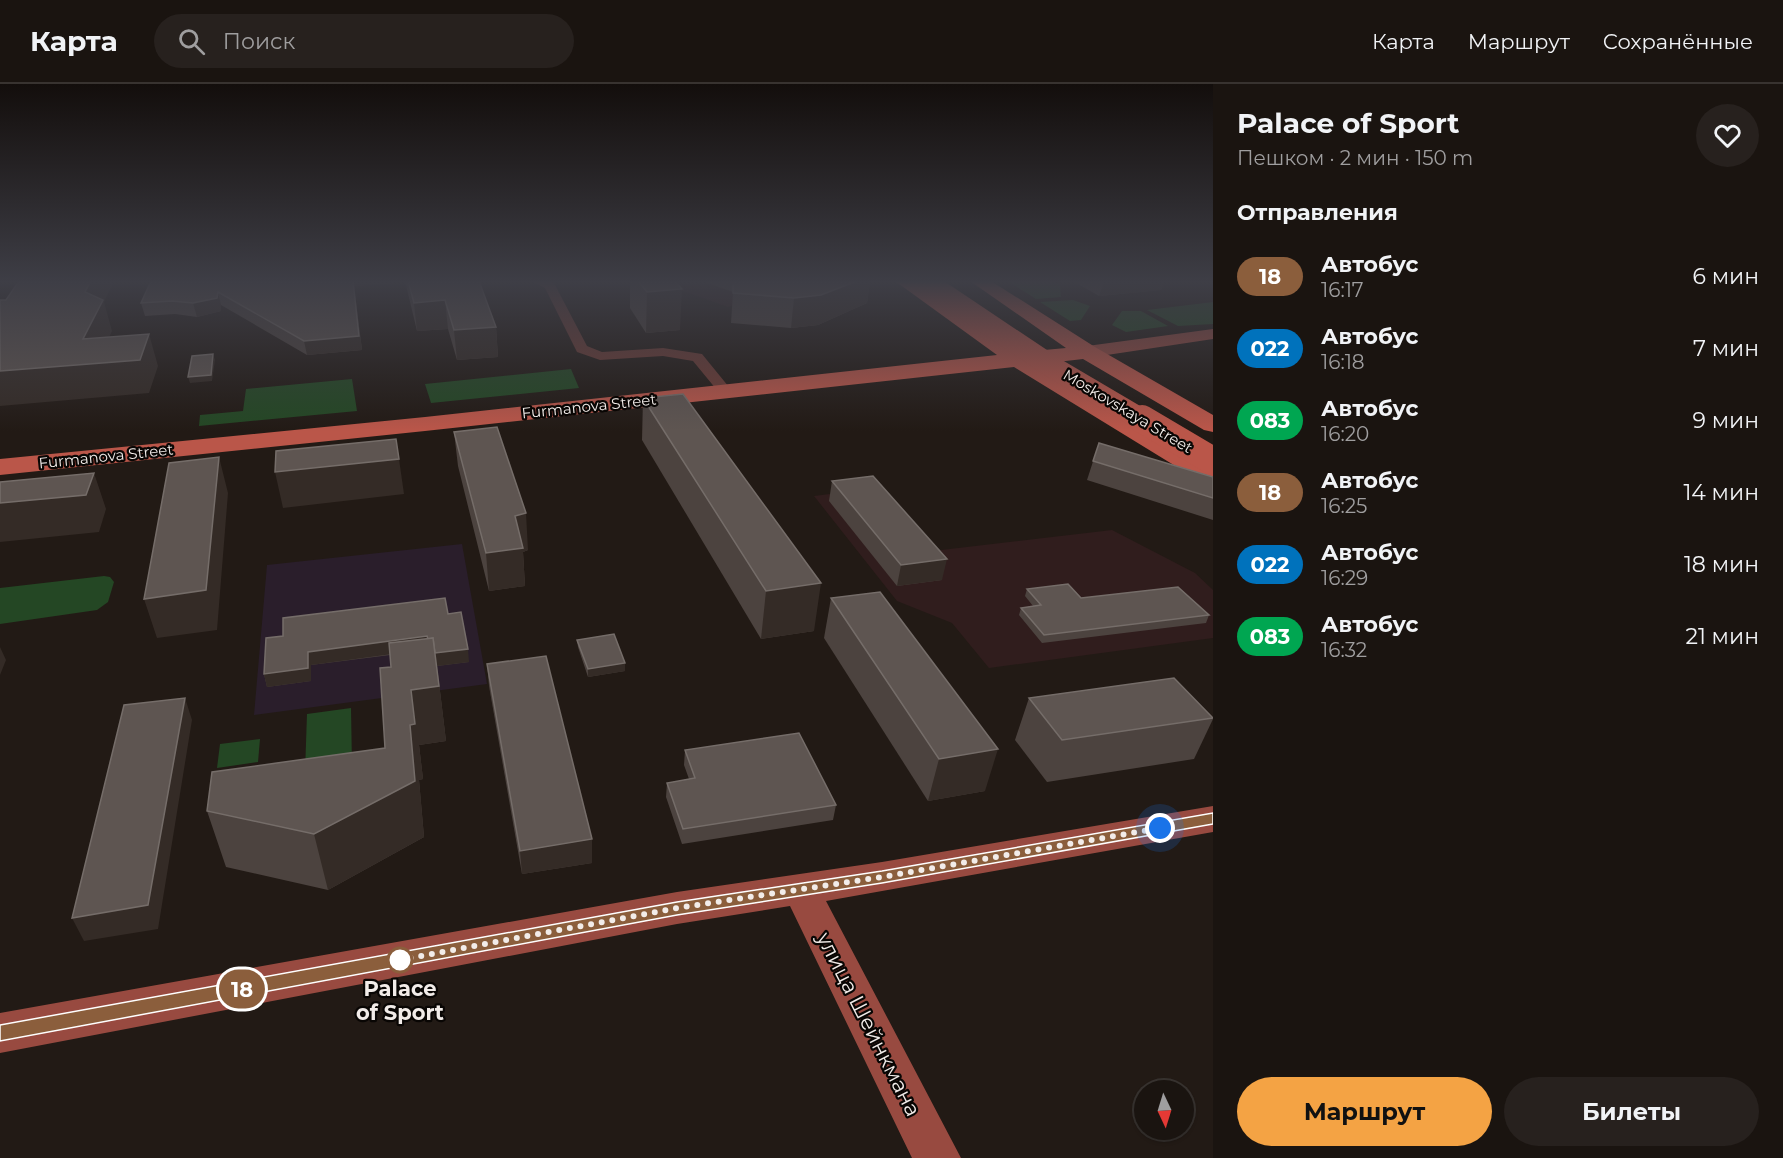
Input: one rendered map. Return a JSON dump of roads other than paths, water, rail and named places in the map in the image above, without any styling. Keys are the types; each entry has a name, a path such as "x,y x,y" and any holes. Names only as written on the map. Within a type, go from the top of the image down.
{"main road":[{"path":"977,331 1020,361 1213,477"},
{"name":"Moskovskaya Street","path":"1000,331 1054,368 1213,461"},
{"name":"Moskovskaya Street","path":"1024,331 1075,365 1213,444"},
{"path":"1056,331 1087,352 1213,425"},
{"name":"Furmanova Street","path":"0,467 1020,361 1087,352"}],"street":[{"path":"573,331 582,349 600,356 663,351 696,357 726,392"},
{"name":"Furmanova Street","path":"1087,352 1213,334"},
{"path":"0,1033 677,908 801,890 1213,819"},
{"name":"улица Шейнкмана","path":"801,890 846,983 937,1158"}],"place":[{"name":"Palace of Sport","path":"400,960"}]}
